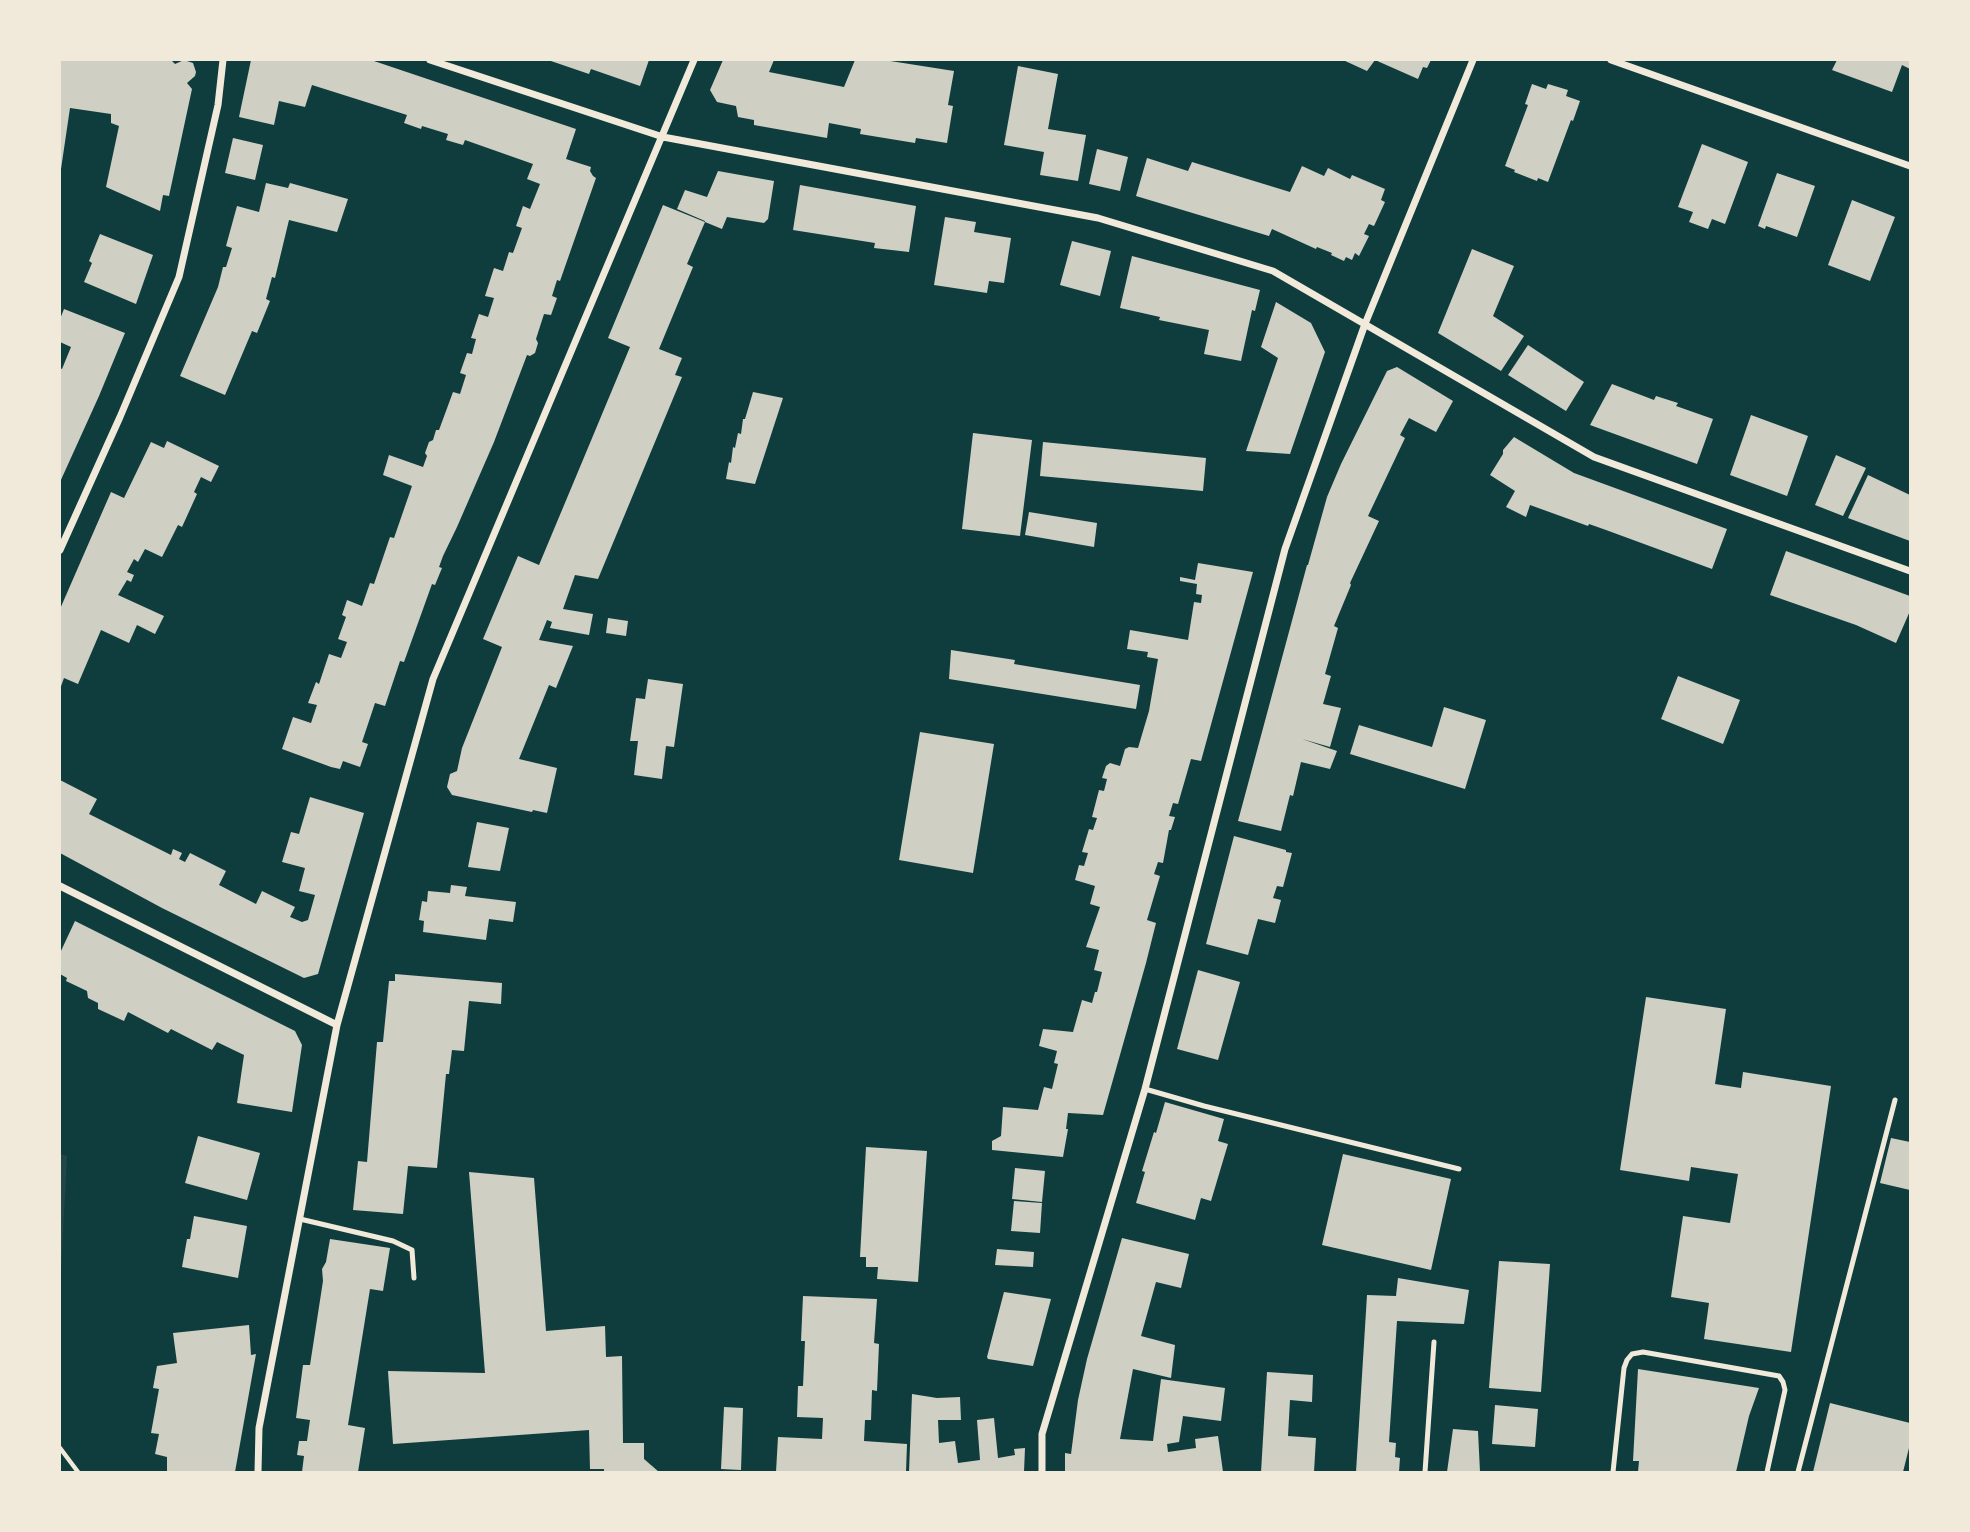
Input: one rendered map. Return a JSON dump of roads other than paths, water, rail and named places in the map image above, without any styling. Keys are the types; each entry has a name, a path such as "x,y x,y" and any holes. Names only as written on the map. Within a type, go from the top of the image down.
{"street":[{"path":"60,550 120,418 179,277 218,105 223,60"},
{"path":"430,60 663,137 1098,218 1273,271 1594,457 1910,571"},
{"path":"258,1472 260,1428 337,1025 433,679 694,60"},
{"path":"1042,1472 1042,1434 1145,1089 1285,549 1366,324 1473,60"},
{"path":"1611,60 1910,166"},
{"path":"60,886 337,1025"}],"lane":[{"path":"1145,1089 1459,1169"},
{"path":"1798,1472 1895,1100"},
{"path":"300,1219 393,1241 412,1250 414,1278"},
{"path":"1425,1472 1434,1342"},
{"path":"1613,1472 1624,1368 1632,1354 1643,1352 1779,1376 1785,1390 1767,1472"}]}
